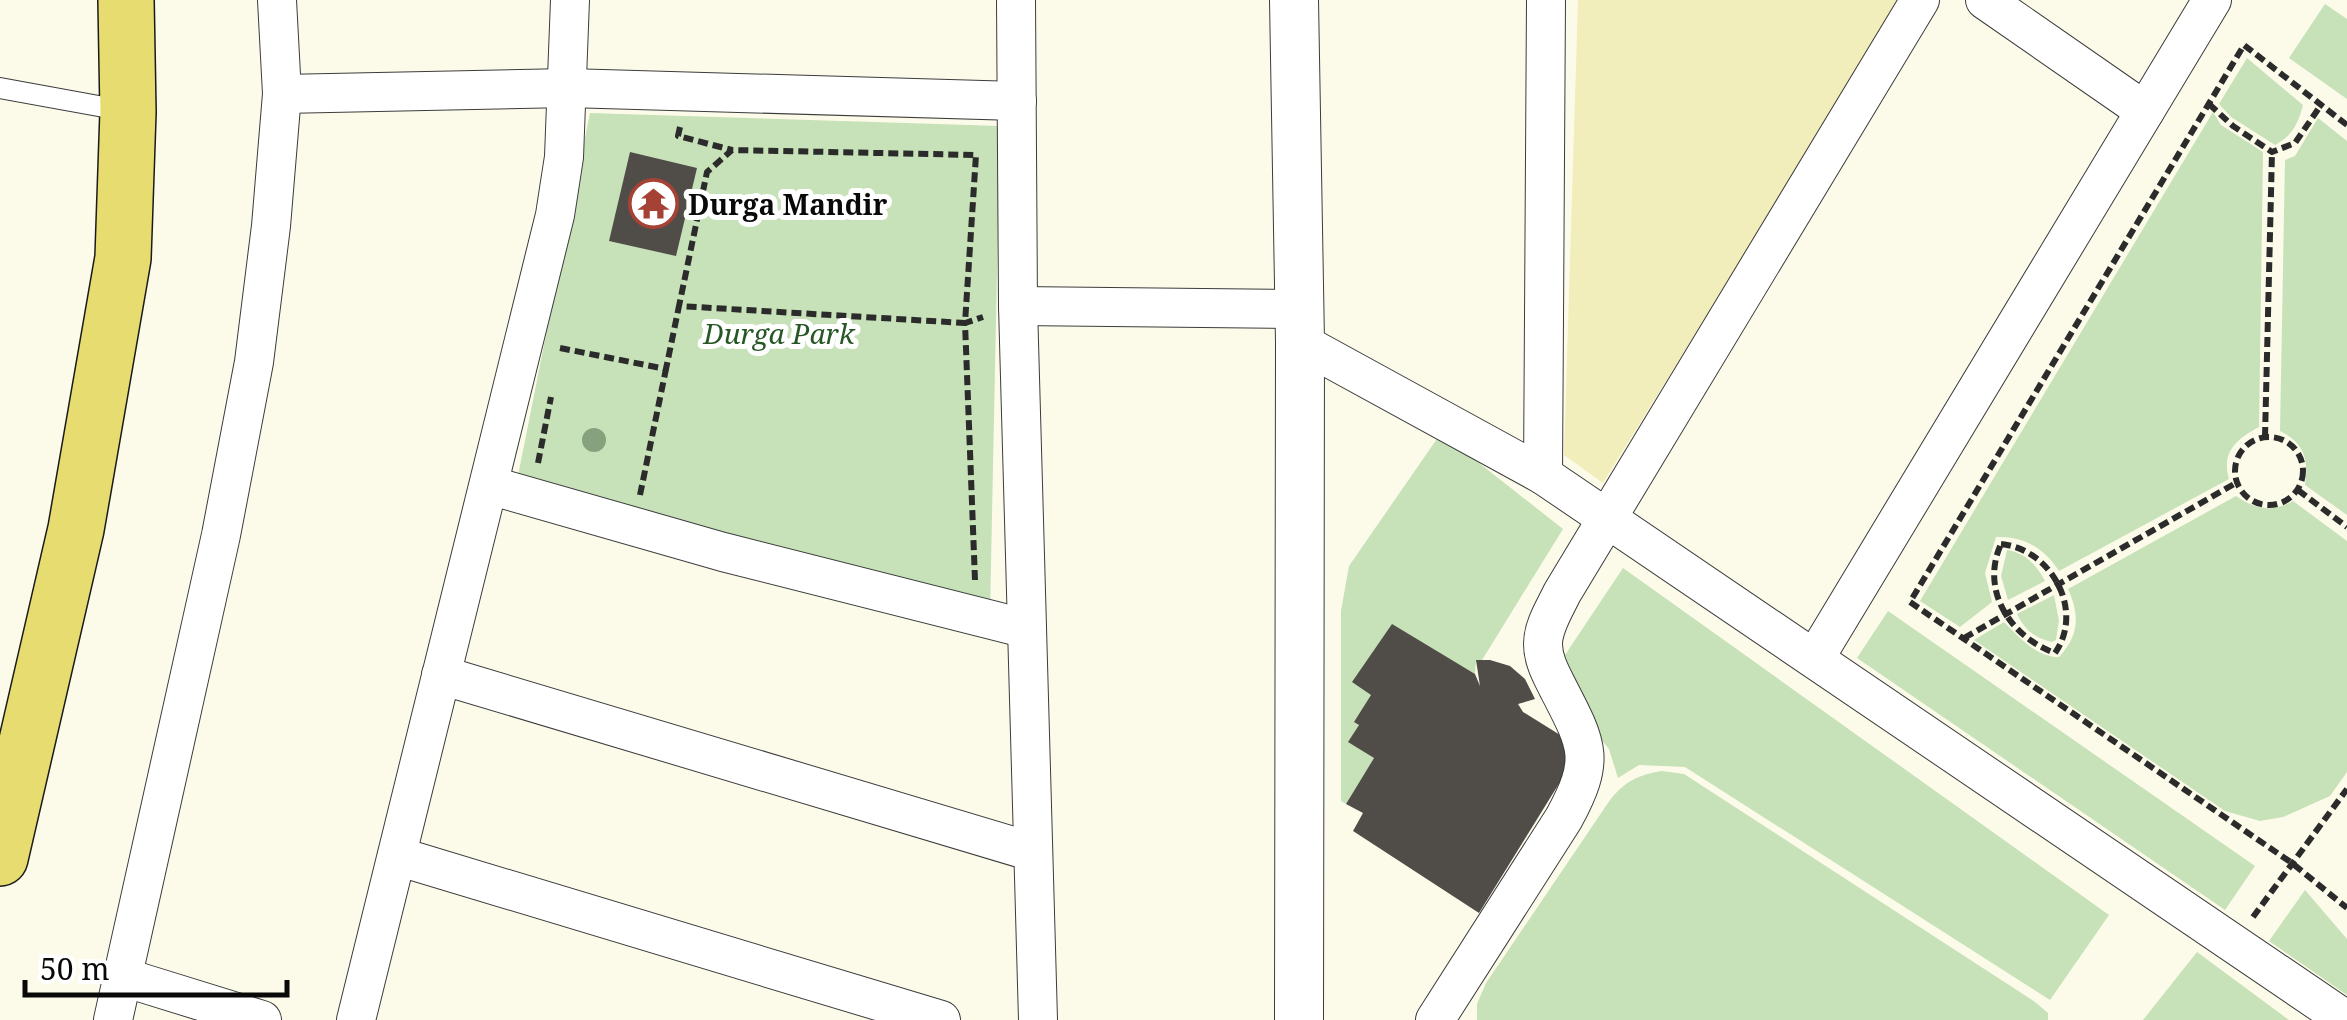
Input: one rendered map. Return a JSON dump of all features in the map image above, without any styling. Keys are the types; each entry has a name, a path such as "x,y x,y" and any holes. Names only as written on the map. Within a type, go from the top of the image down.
{"main road":[{"path":"0,858 76,529 123,258 128,112 126,0"}],"street":[{"path":"113,1020 221,535 254,362 272,226 282,94 277,0"},
{"path":"356,1020 489,485 543,343 554,215 564,158 570,0"},
{"path":"1016,0 1018,306 1038,1020"},
{"path":"1294,0 1299,326 1299,1020"},
{"path":"1543,475 1546,0"},
{"path":"1435,1020 1582,784 1586,761 1579,729 1547,667 1543,643 1562,593 1920,0"},
{"path":"1985,0 2145,111"},
{"path":"1815,658 2212,0"},
{"path":"282,94 568,88 1017,101"},
{"path":"1018,306 1299,326 1608,517 2345,1020"},
{"path":"489,485 722,552 1028,629"},
{"path":"442,675 1033,852"},
{"path":"397,856 941,1020"},
{"path":"123,977 262,1020"}],"lane":[{"path":"0,88 128,112"}],"path":[{"path":"2347,125 2244,45 1910,602 2292,863 2347,908"},
{"path":"2208,104 2232,126 2272,152"},
{"path":"2272,152 2295,142 2321,105"},
{"path":"622,495 639,499 707,172 732,150 976,154 964,323 977,579 961,591"},
{"path":"2266,437 2272,152"},
{"path":"679,306 964,323 1018,306"},
{"path":"543,343 557,366"},
{"path":"543,343 666,368"},
{"path":"536,472 554,383"},
{"path":"2266,437 2277,438 2295,449 2303,469 2298,490 2281,503 2260,504 2236,483 2240,452 2256,439 2266,437"},
{"path":"1964,638 2236,483"},
{"path":"2298,490 2347,528"},
{"path":"2001,544 2022,546 2043,562 2057,584 2067,619 2065,638 2055,653 2022,635 2005,614 1992,578 2001,544"},
{"path":"2234,942 2347,789"}],"green space":[{"path":"2325,4 2347,19 2347,99 2289,58"},
{"path":"2247,58 2303,105 2294,129 2275,145 2231,117 2219,104"},
{"path":"2213,112 2221,125 2263,152 2259,427 2244,436 2229,453 2229,479 2059,571 2032,545 1996,537 1985,573 1992,602 1960,627 1920,601"},
{"name":"Durga Park","path":"590,113 1000,126 990,613 517,481"},
{"path":"2318,118 2347,141 2347,515 2305,485 2303,453 2295,441 2280,431 2285,160 2295,156"},
{"path":"1441,433 1563,529 1482,660 1476,661 1475,674 1392,625 1353,682 1371,695 1355,722 1359,725 1349,742 1374,758 1346,804 1341,801 1341,611 1349,566"},
{"path":"2236,496 2264,508 2293,501 2347,541 2347,772 2330,796 2283,817 2260,821 2225,811 1974,640 2004,622 2035,650 2059,657 2071,641 2076,625 2068,589"},
{"path":"2007,550 2030,561 2045,581 2008,600 2001,576"},
{"path":"1623,568 2109,915 2050,1000 1685,767 1639,765 1618,778 1609,749 1592,728 1563,658"},
{"path":"2054,595 2059,621 2056,640 2052,642 2031,632 2017,614"},
{"path":"1888,611 2255,866 2225,910 1857,658"},
{"path":"1662,771 1684,774 2035,1002 2048,1013 2048,1020 1477,1020 1477,1004 1486,983 1610,800 1633,780"},
{"path":"2305,890 2347,939 2347,995 2269,941"},
{"path":"2197,952 2289,1020 2143,1020"}],"sand":[{"path":"1578,0 1901,0 1603,483 1564,455"}],"building":[{"name":"Durga Mandir","path":"630,152 697,168 676,256 609,241"},
{"path":"1392,624 1475,674 1480,686 1476,660 1510,666 1525,679 1535,699 1518,704 1523,712 1581,748 1479,913 1353,831 1363,813 1346,804 1374,758 1348,742 1359,725 1354,722 1371,695 1352,682"}],"place":[{"name":"Durga Mandir","path":"653,204"}]}
